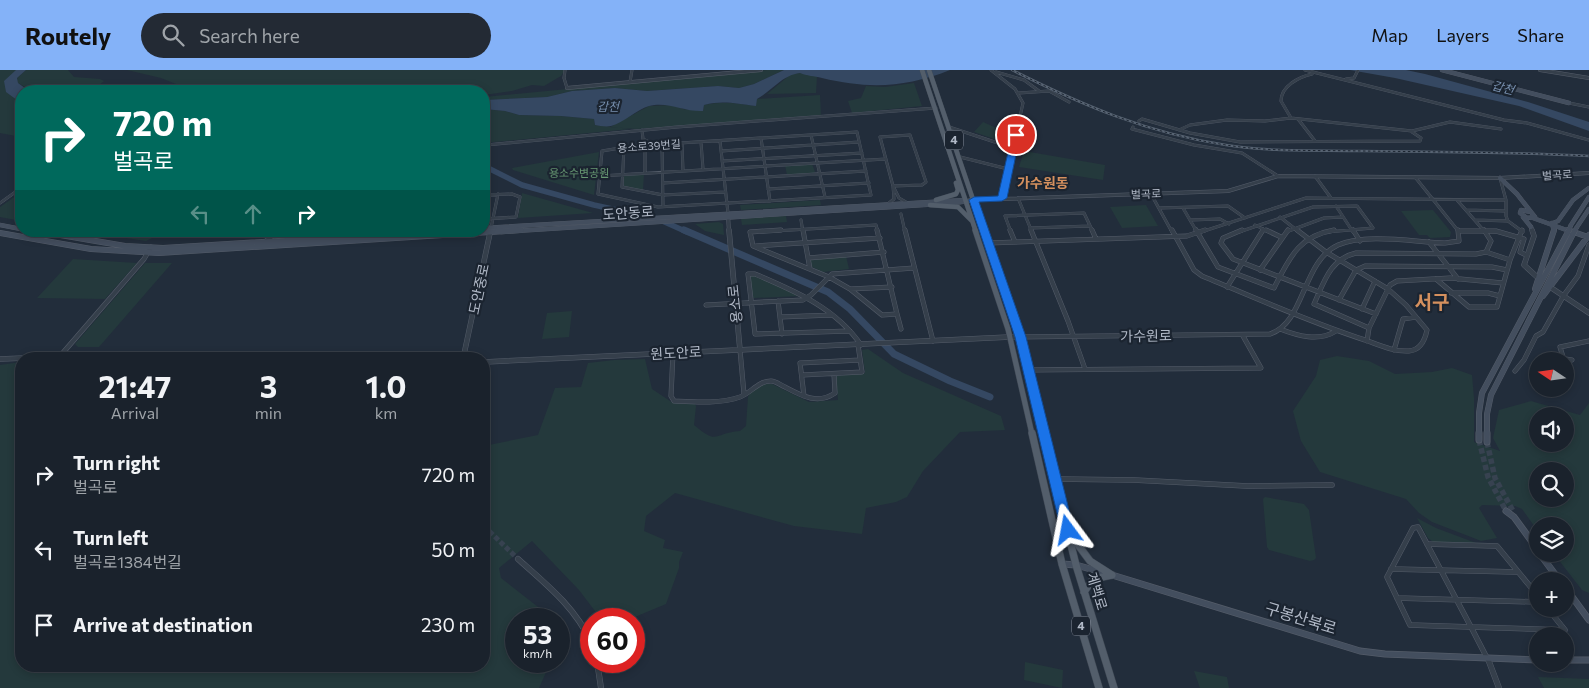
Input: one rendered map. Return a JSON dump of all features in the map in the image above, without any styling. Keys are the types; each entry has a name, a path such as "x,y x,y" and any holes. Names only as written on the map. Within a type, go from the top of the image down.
{"main road":[{"name":"계백로","path":"922,70 1010,337 1062,564 1099,688"},
{"name":"계백로","path":"930,70 1020,337 1076,565 1114,688"},
{"path":"1442,70 1569,103"},
{"path":"936,200 956,194 958,190 957,176"},
{"path":"1500,178 1521,198 1532,216 1531,227"},
{"path":"1551,223 1558,221 1573,200 1589,188"},
{"path":"1487,442 1487,414 1491,395 1571,233 1571,225 1589,197"},
{"path":"1521,198 1522,212 1531,227"},
{"name":"도안동로","path":"491,230 683,221 728,216 907,204 936,200 966,200"},
{"path":"966,200 974,200"},
{"name":"도안동로","path":"907,204 930,205 966,200"},
{"name":"도안동로","path":"491,230 674,217 807,214 890,205"},
{"path":"930,205 958,207 973,222"},
{"path":"1479,440 1479,412 1482,393 1534,294 1571,233 1589,209"},
{"path":"1522,212 1589,236 1550,289 1539,300"},
{"path":"1534,294 1536,282 1554,231 1551,223"},
{"path":"0,225 15,228"},
{"name":"도안동로","path":"0,233 15,236"},
{"name":"도안동로","path":"23,237 91,249 148,253 387,237"},
{"path":"73,237 151,248 350,237"},
{"path":"1511,513 1529,538"},
{"path":"1068,530 1090,561 1112,575"},
{"name":"구봉산북로","path":"1062,564 1076,565 1112,575 1360,651 1488,660 1529,660"},
{"path":"1084,592 1093,579 1112,575"},
{"path":"1574,600 1589,620"},
{"path":"1574,660 1589,660"}],"street":[{"path":"565,70 564,78 567,88 761,70"},
{"path":"630,82 632,70"},
{"path":"1305,70 1504,120 1527,123 1589,140"},
{"path":"1291,118 1280,98 1291,83 1307,74 1352,79 1358,70"},
{"path":"1540,70 1589,78"},
{"path":"993,71 1024,80 1039,91"},
{"path":"993,71 1019,93 1023,103 1002,198"},
{"path":"1019,93 1049,91 1069,102"},
{"path":"1569,103 1589,107"},
{"path":"490,145 642,130 936,108"},
{"path":"1179,130 1190,126 1227,120 1266,122 1291,118 1412,131 1450,122 1464,122 1501,129"},
{"path":"1139,121 1142,119 1179,130 1240,142 1420,141 1421,138 1412,131"},
{"path":"1298,119 1315,141"},
{"path":"949,127 1013,148"},
{"path":"1132,128 1194,145 1242,153 1278,176"},
{"path":"642,130 643,139 660,145 663,172 663,208"},
{"name":"용소로39번길","path":"859,142 857,132 624,147 602,151 598,194 663,208 872,195 869,183"},
{"path":"811,135 825,197"},
{"path":"893,186 922,185 926,182 912,136 880,137 893,186 894,199 890,205 901,214 933,341 1010,337"},
{"path":"761,138 770,201"},
{"path":"720,140 728,216"},
{"path":"701,142 703,170"},
{"path":"721,150 859,142 869,183 768,189"},
{"path":"682,144 683,171"},
{"path":"645,146 645,173"},
{"path":"624,147 622,187 663,195 725,192"},
{"path":"722,161 862,153"},
{"path":"960,157 1008,169"},
{"path":"600,176 886,159"},
{"path":"663,183 866,171"},
{"name":"벌곡로","path":"974,200 1228,191 1278,176 1500,178 1589,173"},
{"path":"1315,176 1331,198"},
{"path":"1336,331 1331,336 1303,336 1280,329 1326,252 1336,246 1360,241 1459,241 1459,231 1415,178"},
{"path":"1500,178 1506,200 1505,210 1508,220"},
{"path":"893,186 899,198 907,204 901,214"},
{"path":"0,203 15,192"},
{"name":"도안중로","path":"490,235 498,194"},
{"path":"490,195 512,194 520,197 516,217 490,218"},
{"path":"1151,194 1194,270 1202,276 1336,331 1394,350 1410,351 1418,348 1424,340 1427,330 1388,289 1326,252 1280,217"},
{"path":"1018,198 1085,369"},
{"path":"988,242 1175,237 1198,234 1306,198 1506,200"},
{"path":"1457,200 1491,241 1486,252"},
{"path":"1159,208 1228,206 1245,218"},
{"path":"1336,206 1360,241"},
{"path":"1183,208 1218,267 1274,288 1280,278 1300,246 1309,238 1338,229 1373,228 1356,206 1313,207 1255,225 1222,238 1221,243 1233,259 1280,278 1376,314"},
{"path":"1466,210 1505,210"},
{"path":"1015,242 1005,216 1084,213 1096,239"},
{"path":"792,214 801,220 810,268"},
{"path":"801,220 807,214"},
{"name":"용소로","path":"728,216 734,303 740,350"},
{"path":"1260,270 1286,231 1324,218 1343,217"},
{"path":"1190,220 1220,219 1229,224"},
{"path":"1436,279 1469,307 1497,307 1510,260 1523,231 1508,220 1475,220"},
{"path":"753,246 750,232 876,224 902,329"},
{"path":"1255,225 1262,230 1281,237"},
{"path":"1030,228 1090,226"},
{"path":"1531,227 1534,236 1524,265 1536,276"},
{"path":"1227,287 1262,230"},
{"path":"1459,231 1496,231 1521,238 1524,240 1520,252 1526,256"},
{"path":"264,243 270,237"},
{"path":"275,237 276,242"},
{"name":"도안중로","path":"465,352 489,237"},
{"path":"753,246 880,238"},
{"path":"1429,242 1458,279"},
{"path":"1515,371 1524,360 1536,336 1543,332 1564,295 1578,276 1589,245"},
{"path":"753,246 829,277 850,289 882,315 898,314"},
{"path":"64,352 151,248"},
{"path":"808,258 884,252"},
{"path":"1369,328 1316,308 1314,304 1329,271 1338,259 1348,254 1356,252 1486,252 1510,260"},
{"path":"1339,300 1356,270 1372,265 1492,267 1507,270"},
{"path":"706,305 803,300 832,274 914,268"},
{"path":"802,375 862,372 859,345 850,331 809,296 753,273 748,275 754,333 757,335 850,331"},
{"path":"1367,341 1369,328 1390,285 1397,281 1458,279 1492,281 1503,284"},
{"path":"1362,309 1375,281"},
{"path":"850,289 892,287"},
{"path":"1553,288 1589,313"},
{"path":"1451,293 1488,293 1500,296"},
{"path":"778,301 782,334"},
{"path":"780,317 832,315"},
{"path":"1394,350 1403,318 1416,317"},
{"name":"가수원로","path":"1010,337 1243,336 1267,335 1280,329"},
{"path":"1028,370 1261,368 1243,336"},
{"name":"원도안로","path":"490,362 933,341"},
{"path":"1562,352 1560,347 1589,341"},
{"path":"740,350 744,394"},
{"path":"673,353 671,396 674,401 736,398 759,383 768,381 773,381 814,400 829,399 835,393 834,374"},
{"path":"0,359 15,358"},
{"path":"804,396 800,363 860,360"},
{"path":"1056,479 1134,480 1247,486 1332,485"},
{"path":"1498,688 1488,660 1472,626 1418,527 1414,527 1387,577 1410,625 1472,626 1565,630 1554,617"},
{"path":"1427,544 1497,546 1529,585"},
{"path":"518,559 560,596 580,621"},
{"path":"1391,569 1518,572"},
{"path":"1397,598 1529,602"},
{"path":"599,673 601,688"}],"green space":[{"path":"0,70 16,70 18,85 15,85 15,136 0,133"},
{"path":"26,70 68,70 74,77 104,81 99,85 22,85 18,83 17,78"},
{"path":"127,70 565,70 561,76 544,86 532,85 512,91 490,94 490,85 185,85 176,84 161,78"},
{"path":"767,70 784,70 754,84 739,88 718,86 647,91 615,88 572,91 547,97 490,100 490,96"},
{"path":"800,73 817,76 816,93 767,94 791,74"},
{"path":"914,83 922,106 852,113 848,101 861,98 866,86 885,87"},
{"path":"820,95 821,115 637,129 610,127 649,106 674,105 683,109 703,111 704,105 717,103 755,106 757,99"},
{"path":"490,110 519,115 594,119 595,125 631,129 490,142"},
{"path":"983,122 1010,134 1009,144 974,132"},
{"path":"1024,151 1105,165 1103,180 1019,167"},
{"name":"용소수변공원","path":"599,152 594,195 513,170 512,168"},
{"path":"812,164 815,172 813,173 787,175 785,165"},
{"path":"644,174 643,190 624,186 624,176"},
{"path":"522,193 593,213 518,218"},
{"path":"15,196 15,220 0,217 0,207"},
{"path":"820,200 821,205 741,210 740,205"},
{"path":"1146,205 1158,226 1122,228 1110,207"},
{"path":"1433,210 1451,232 1450,237 1430,238 1427,235 1419,235 1401,211"},
{"path":"786,216 787,222 742,225 741,219"},
{"path":"719,222 723,224 724,235 705,231 695,224"},
{"path":"120,237 153,237 146,241"},
{"path":"846,256 849,269 823,272 812,267 809,259"},
{"path":"73,259 137,263 105,299 37,298"},
{"path":"145,263 172,263 99,347 78,347 75,344"},
{"path":"752,274 801,296 754,298 752,297 750,275"},
{"path":"572,311 569,337 542,339 547,313"},
{"path":"868,349 903,373 1001,416 1005,430 960,432 923,471 907,497 896,502 866,508 862,534 794,526 675,493 646,516 644,531 665,540 663,548 683,552 666,604 645,613 645,608 593,608 579,590 532,541 499,568 501,578 539,608 505,608 505,673 546,673 539,688 0,688 0,365 15,363 15,672 490,672 490,445 538,435 555,388 581,387 588,363 645,359 652,389 673,403 694,403 696,406 694,425 708,435 716,437 740,431 746,426 748,397 753,389 761,384 772,384 809,402 838,400 836,376 865,373 862,350"},
{"path":"1337,356 1369,361 1395,374 1432,372 1452,368 1472,375 1474,442 1500,451 1493,438 1499,410 1531,401 1552,407 1529,407 1529,452 1574,452 1574,413 1580,415 1589,403 1589,593 1582,590 1574,580 1574,572 1568,572 1560,562 1574,562 1574,517 1529,517 1529,519 1522,509 1515,506 1482,505 1479,508 1497,538 1481,541 1432,522 1419,513 1406,499 1320,472 1301,441 1293,411 1316,376 1320,360"},
{"path":"1265,497 1304,504 1309,510 1316,558 1314,560 1310,561 1269,550 1267,547 1263,499"},
{"path":"1417,518 1436,528 1476,543 1433,542 1428,538"},
{"path":"1025,662 1063,670 1062,688 1024,680"},
{"path":"1194,671 1227,677 1229,688 1200,688"},
{"path":"1538,677 1589,679 1589,688 1544,688"}],"water":[{"path":"16,70 26,70 17,78 21,85 15,85 15,99 6,92 4,81"},
{"name":"갑천","path":"784,70 950,70 917,80 886,85 839,82 800,73 782,80 757,99 756,106 718,103 704,105 703,111 696,111 656,105 644,108 621,122 609,126 595,125 594,119 519,115 490,110 490,100 547,97 572,91 615,88 647,91 718,86 739,88 754,84"},
{"name":"갑천","path":"1350,70 1406,70 1425,74 1528,102 1589,122 1589,131 1519,106 1395,78"}],"waterway":[{"path":"490,169 522,185 594,205 658,219 687,232"},
{"path":"684,230 828,292 850,309 894,354 950,381 990,397"}],"tunnel":[{"path":"1479,440 1488,477 1506,511"},
{"path":"1487,442 1495,478 1513,511"},
{"path":"490,532 518,559"}],"railway":[{"path":"1012,70 1064,95 1116,116 1169,133 1226,145 1259,149 1589,156"}],"district":[{"name":"가수원동","path":"1043,183"},
{"name":"서구","path":"1432,302"}],"route":[{"path":"1016,135 1002,198 974,200 1020,337 1068,530"}]}
